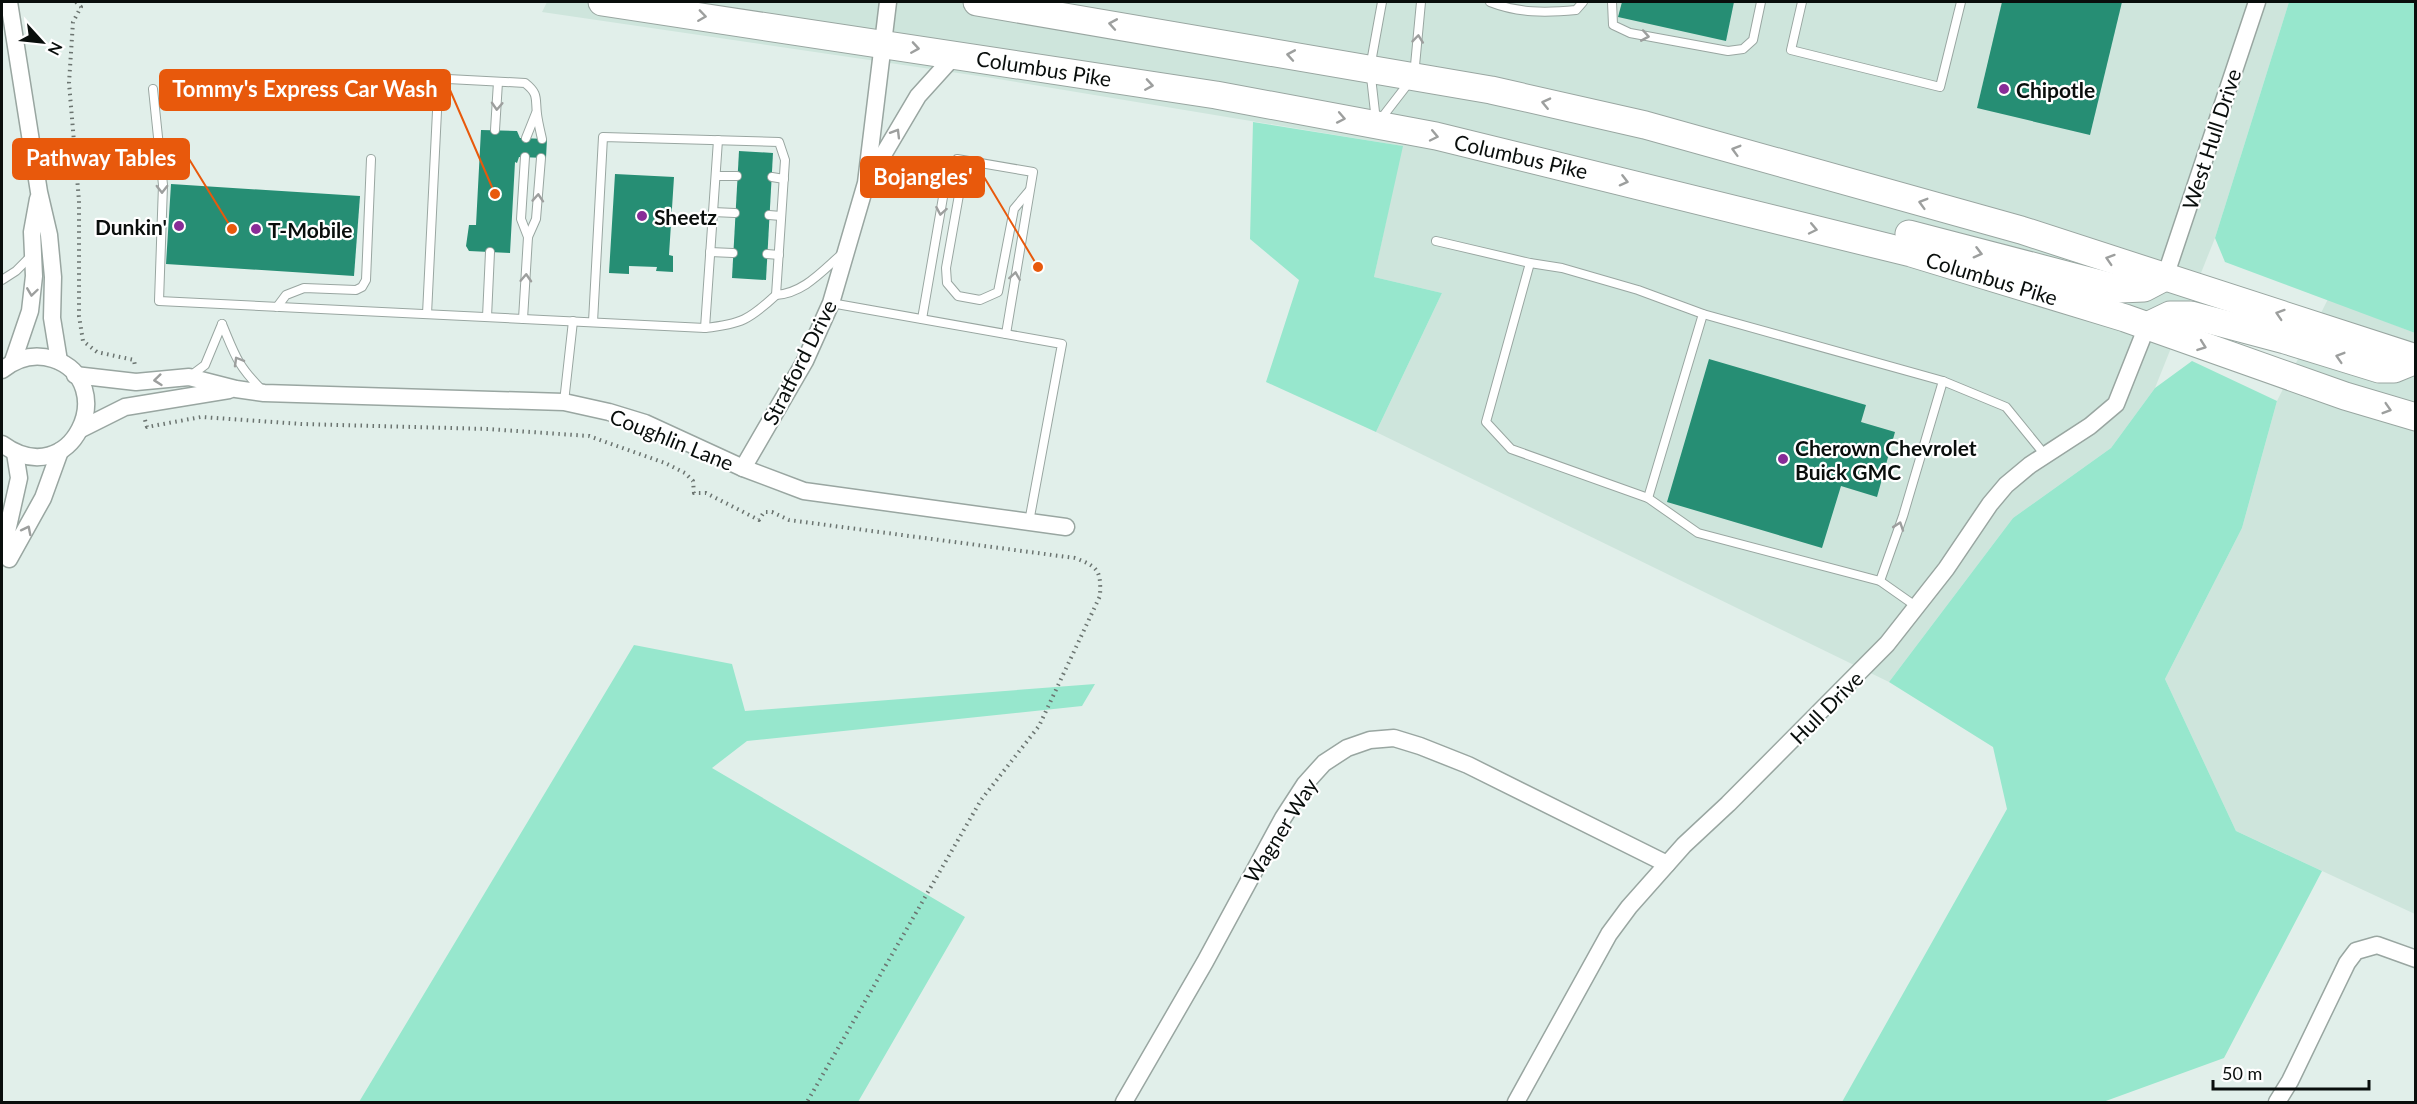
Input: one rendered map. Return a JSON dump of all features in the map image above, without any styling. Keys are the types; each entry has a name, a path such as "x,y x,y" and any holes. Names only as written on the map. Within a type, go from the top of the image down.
{"highway":[{"name":"Columbus Pike","path":"602,2 1216,95 1436,136 1862,240 2147,326 2345,396 2415,417"},
{"path":"977,2 1491,90 1698,139 2021,230 2415,359"},
{"path":"1862,240 1881,230 1893,229 2120,289 2144,288 2165,277"},
{"path":"2147,326 2170,315 2191,315 2379,369 2394,369 2415,359"}],"street":[{"path":"9,2 39,192 49,235 53,277 52,318 59,361"},
{"name":"Stratford Drive","path":"743,468 805,361 831,303 848,249 866,183 888,2"},
{"name":"West Hull Drive","path":"2165,277 2257,2"},
{"name":"Stratford Drive","path":"866,183 918,96 956,54"},
{"path":"8,365 30,311 34,276 32,232 39,192"},
{"name":"Hull Drive","path":"1516,1102 1609,934 1629,907 1667,864 1862,671 1917,607 2000,491 2030,465 2090,426 2116,404 2147,326"},
{"path":"5,447 30,457 45,457 60,452 72,442 86,416 83,387 75,375 59,361 28,356 8,365"},
{"name":"Coughlin Lane","path":"75,375 136,382 189,377 264,393 564,402 645,423 743,468 804,491 1066,527"},
{"name":"Coughlin Lane","path":"81,429 124,407 236,388"},
{"path":"5,447 19,478 6,536 9,559 43,498 60,452"},
{"name":"Wagner Way","path":"1124,1102 1294,801 1305,784 1324,763 1347,748 1370,740 1394,738 1420,746 1468,765 1667,864"},
{"path":"2277,1102 2290,1081 2347,963 2356,951 2377,945 2415,959"}],"lane":[{"path":"1376,125 1370,68 1382,2"},
{"path":"1376,125 1414,76 1421,2"},
{"path":"1490,2 1509,9 1544,13 1576,10 1582,2"},
{"path":"1612,2 1613,25 1630,33 1728,51 1743,49 1753,40 1761,2"},
{"path":"1802,2 1791,50 1940,87 1961,2"},
{"path":"427,314 438,92 441,83 448,79 525,83 537,98 542,139"},
{"path":"495,130 498,82"},
{"path":"153,89 163,185 159,301 705,328 735,325 759,310 776,295 790,294 807,285 848,249"},
{"path":"526,138 537,112"},
{"path":"593,322 603,137 779,142 785,160 776,295"},
{"path":"705,328 718,140"},
{"path":"525,157 520,219 528,237"},
{"path":"524,319 528,237 536,219 541,158"},
{"path":"277,307 286,295 303,288 356,290 362,287 366,280 371,159"},
{"path":"922,319 947,174 957,159 1033,172 1006,334"},
{"path":"965,161 946,268 947,283 958,296 980,300 998,292 1014,208 1029,191"},
{"path":"716,176 737,176"},
{"path":"771,177 784,179"},
{"path":"713,213 735,213"},
{"path":"769,214 781,216"},
{"path":"1436,241 1530,263 1562,268 1638,290 1703,314 1943,381 2006,407 2045,455"},
{"path":"487,317 490,252"},
{"path":"710,252 733,253"},
{"path":"2,280 16,271 33,253"},
{"path":"767,254 779,255"},
{"path":"1530,263 1486,422 1511,449 1648,498 1698,533 1880,581 1917,607"},
{"path":"831,303 1062,344 1029,522"},
{"path":"1648,498 1703,314"},
{"path":"564,402 573,321"},
{"path":"189,377 204,365 222,324 234,357 244,372 264,393"},
{"path":"1880,581 1903,516 1943,381"}],"path":[{"path":"76,2 81,7 73,22 69,83 79,201 79,316 83,341 97,352 134,360 136,382"},
{"path":"140,403 147,427 201,417 302,424 488,429 588,436 665,463 685,473 693,481 694,493 706,493 759,520 764,512 772,512 789,520 1075,558 1093,565 1101,576 1100,596 1039,726 981,800 807,1102"}],"shaded area":[{"path":"547,2 2289,2 2215,238 2155,388 2111,448 2013,518 1889,682 1376,432 1442,293 1374,277 1402,146 992,78 542,12"},
{"path":"2328,299 2415,333 2415,914 2236,831 2165,679 2242,528 2277,401"}],"green space":[{"path":"2289,2 2415,2 2415,333 2225,262 2215,238"},
{"path":"1253,122 1403,146 1374,277 1442,293 1376,432 1266,382 1299,280 1250,239"},
{"path":"2192,361 2277,401 2242,528 2165,679 2236,831 2322,871 2224,1058 2103,1102 1842,1102 2007,809 1993,747 1889,682 2013,518 2111,448 2155,388"},
{"path":"634,645 732,664 745,711 1095,684 1082,706 747,741 712,768 965,917 858,1102 359,1102"}],"building":[{"path":"1622,2 1734,2 1726,41 1618,17"},
{"path":"2002,2 2122,2 2090,135 1977,108"},
{"path":"481,130 517,131 520,138 547,139 546,158 519,157 517,163 515,162 510,253 469,251 466,246 469,225 476,225"},
{"path":"739,151 773,153 766,280 732,278"},
{"name":"Sheetz","path":"615,174 674,177 669,255 673,256 673,272 656,271 657,267 629,266 629,274 609,273"},
{"path":"171,184 360,196 354,276 166,264"},
{"name":"Cherown Chevrolet Buick GMC","path":"1709,359 1866,405 1861,422 1895,432 1877,497 1841,486 1822,548 1667,502"}],"place":[{"name":"Chipotle","path":"2004,89"},
{"name":"Tommy's Express Car Wash","path":"495,194"},
{"name":"Sheetz","path":"642,216"},
{"name":"Dunkin'","path":"179,226"},
{"name":"Pathway Tables","path":"232,229"},
{"name":"T-Mobile","path":"256,229"},
{"name":"Bojangles'","path":"1038,267"},
{"name":"Cherown Chevrolet Buick GMC","path":"1783,459"}]}
